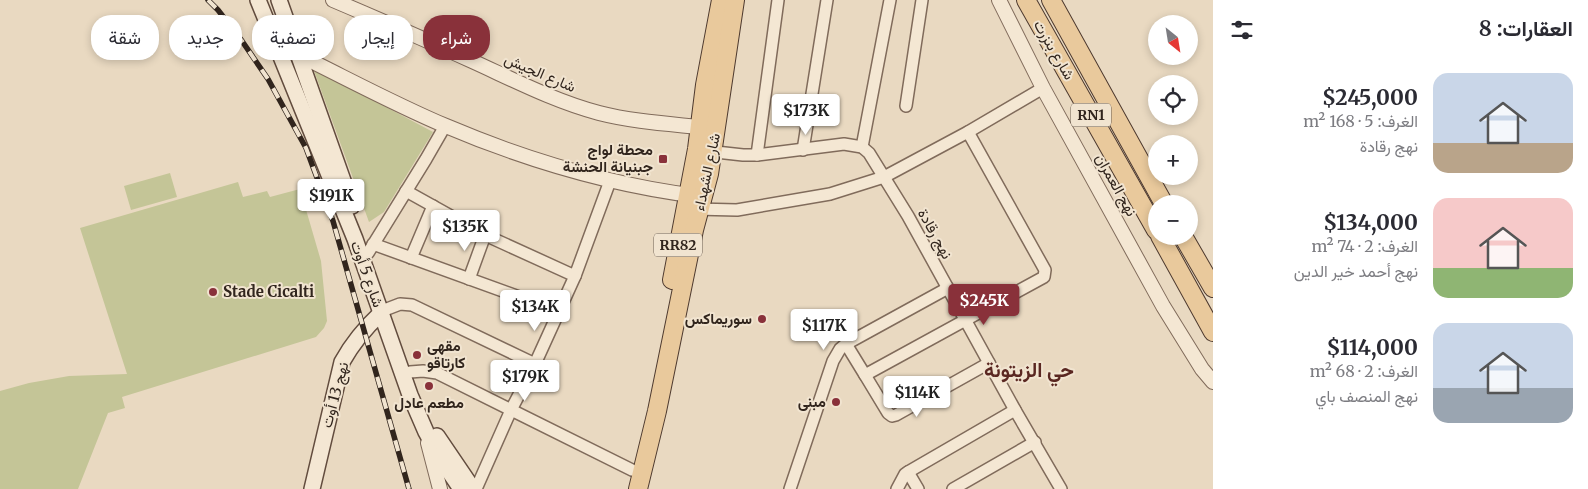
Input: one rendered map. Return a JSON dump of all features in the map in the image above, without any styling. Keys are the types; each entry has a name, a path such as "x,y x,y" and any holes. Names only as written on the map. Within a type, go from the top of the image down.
{"main road":[{"name":"شارع 5 أوت","path":"258,0 434,431 474,489"},
{"name":"شارع 5 أوت","path":"279,0 284,15"},
{"name":"شارع الشهداء","path":"627,489 638,477 658,412 694,230 694,202 708,128 721,0"},
{"name":"شارع الشهداء","path":"708,128 735,0"},
{"name":"شارع بنزرت","path":"1026,0 1148,216"},
{"name":"شارع بنزرت","path":"1051,0 1159,195"},
{"name":"شارع 5 أوت","path":"300,60 370,248 384,311 410,394 426,432 442,461 461,489"},
{"path":"1165,245 1213,332"},
{"path":"1187,245 1213,288"},
{"name":"نهج 13 أوت","path":"312,489 342,362 364,329 384,311"}],"street":[{"name":"شارع الجيش","path":"333,0 564,102 601,113 635,120 708,128"},
{"path":"757,155 778,0"},
{"path":"803,150 828,0"},
{"path":"705,150 757,155 844,144 862,147 890,0"},
{"path":"906,106 922,0"},
{"name":"نهج العمران","path":"999,0 1043,88 1182,338 1202,369 1213,382"},
{"path":"307,60 445,126 544,163 694,202 737,210 830,194 884,177 968,132 1043,88"},
{"path":"445,126 370,248 411,258 558,311"},
{"path":"865,375 1036,283 1044,278 1046,274 968,132"},
{"name":"نهج رقادة","path":"862,147 875,160 1061,489"},
{"path":"474,489 535,364 575,276 610,181"},
{"path":"406,191 485,235 575,276"},
{"path":"411,258 433,206"},
{"path":"470,279 485,235"},
{"path":"790,489 833,361 840,349 948,288"},
{"path":"384,311 400,304 412,305 535,364"},
{"path":"846,344 888,413 892,416 989,363"},
{"path":"410,372 437,373 638,477"},
{"path":"897,489 904,474 1015,410"},
{"path":"426,432 440,489"},
{"path":"953,489 1035,442"},
{"path":"908,472 918,489"}],"green space":[{"path":"313,68 433,132 384,212 369,222"},
{"path":"170,173 177,197 131,210 124,186"},
{"name":"Stade Cicalti","path":"238,182 243,197 267,191 270,197 300,189 321,261 327,321 324,328 316,337 122,397 125,408 108,413 78,489 0,489 0,391 29,383 69,376 127,374 80,228"}],"railway":[{"path":"208,0 242,41 268,79 306,148 333,221 409,489"}],"place":[{"name":"محطة لواج جبنيانة الحنشة","path":"663,159"},
{"name":"Stade Cicalti","path":"213,292"},
{"name":"سوريماكس","path":"762,319"},
{"name":"مقهى كارتاقو","path":"417,355"},
{"name":"مطعم عادل","path":"429,386"},
{"name":"مبنى","path":"836,402"}],"district":[{"name":"حي الزيتونة","path":"1029,370"}]}
